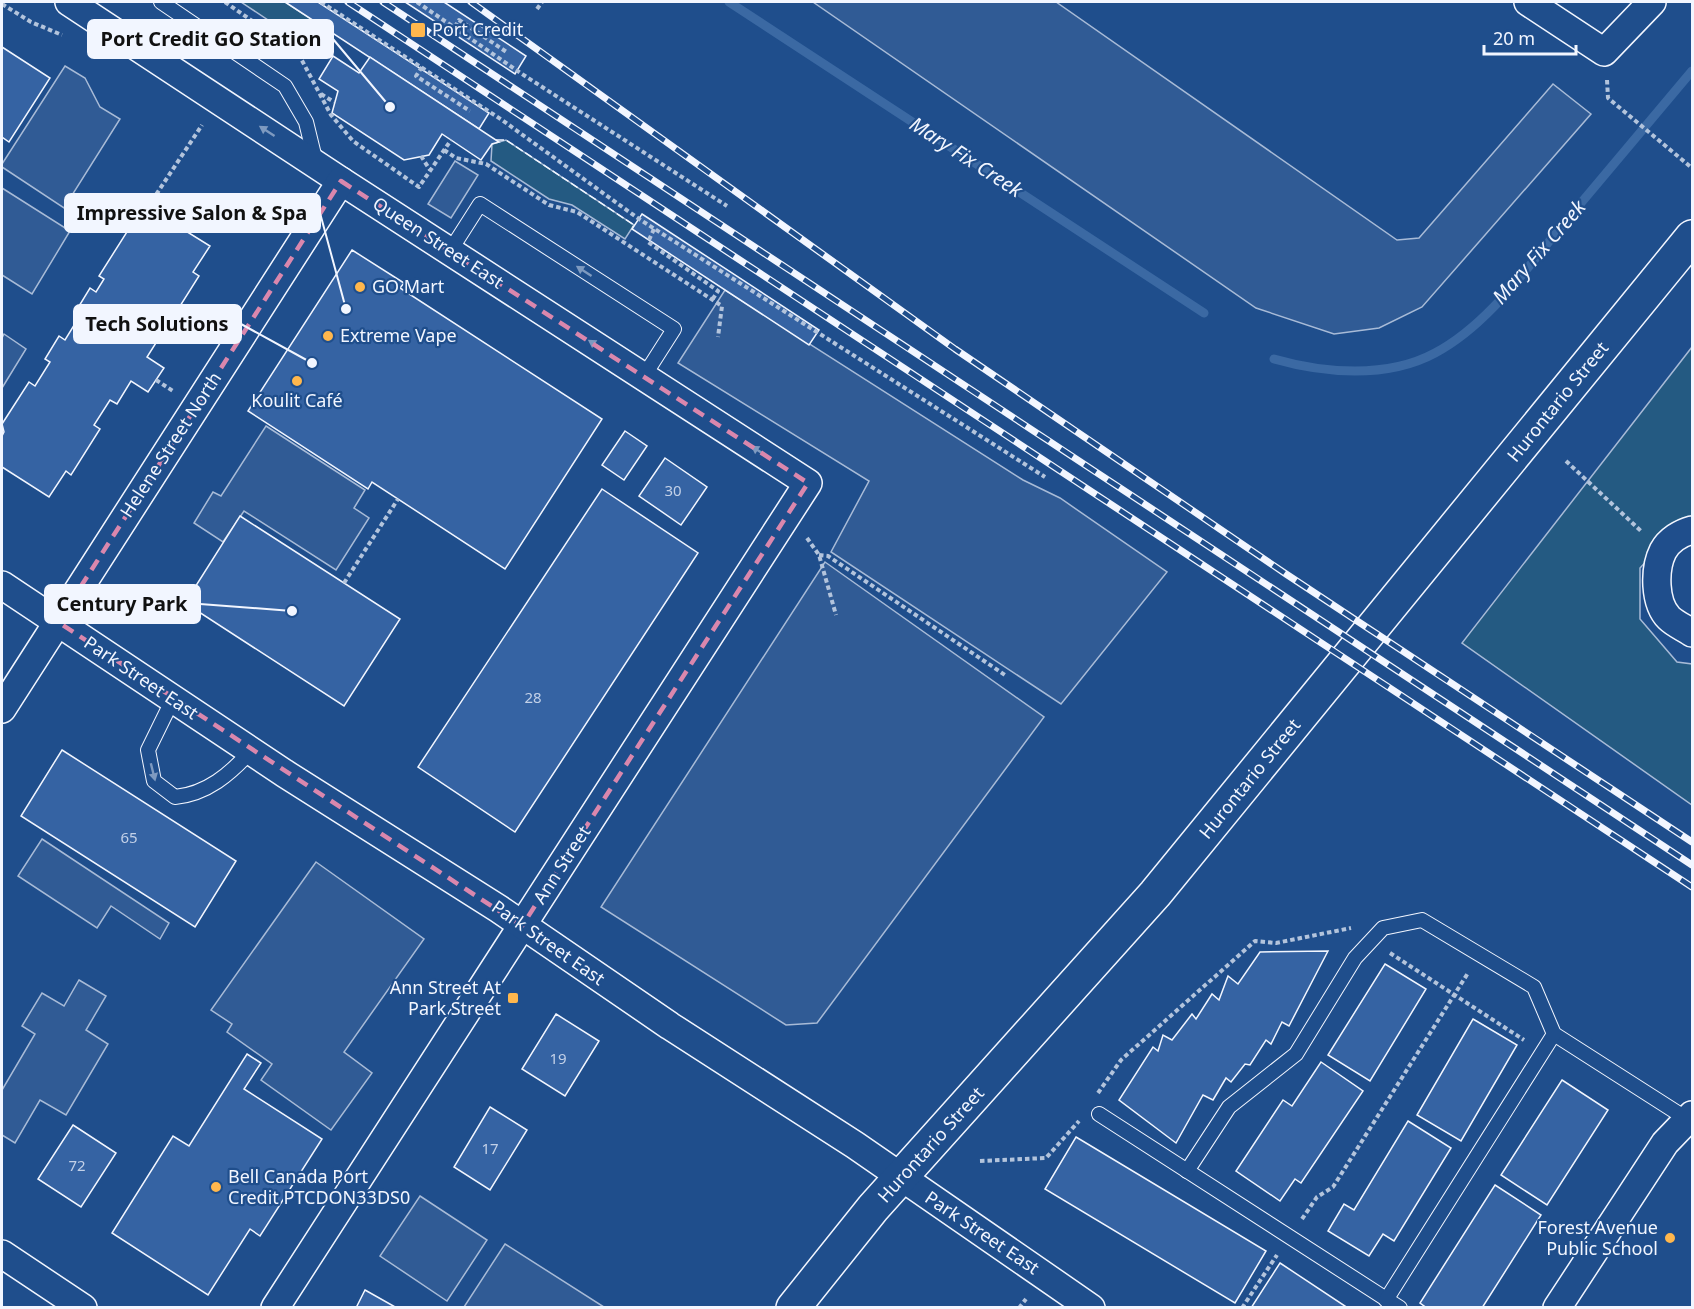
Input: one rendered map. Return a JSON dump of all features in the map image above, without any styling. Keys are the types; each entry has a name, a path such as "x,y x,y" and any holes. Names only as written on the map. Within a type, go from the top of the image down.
{"main road":[{"name":"Hurontario Street","path":"793,1308 901,1177 1155,894 1692,237"}],"street":[{"name":"Queen Street East","path":"69,2 808,483"},
{"path":"1528,2 1604,52 1652,2"},
{"name":"Helene Street North","path":"2,710 341,181"},
{"name":"Ann Street","path":"275,1308 808,483"},
{"path":"1692,530 1680,533 1663,551 1657,583 1660,602 1668,617 1692,633"},
{"name":"Park Street East","path":"2,585 251,751 855,1145 1091,1308"},
{"path":"1557,1308 1665,1143 1690,1117"},
{"path":"2,1254 83,1308"}],"lane":[{"path":"161,2 285,86 306,122 316,163"},
{"path":"450,251 480,204 626,297 674,329 644,376"},
{"path":"173,699 148,750 154,781 175,797 193,796 206,790 251,751"},
{"path":"1187,1171 1229,1107 1296,1054 1355,958 1383,928 1422,920 1534,987 1554,1034 1690,1117"},
{"path":"1386,1300 1554,1034"},
{"path":"1099,1114 1400,1308"}],"path":[{"path":"225,2 298,53 331,116 353,141 419,187 451,140"},
{"path":"321,2 502,120 654,229 1045,477"},
{"path":"417,2 522,74 727,206"},
{"path":"537,9 542,2"},
{"path":"455,27 459,20 508,53"},
{"path":"1604,52 1608,98 1692,168"},
{"path":"422,67 416,76 470,111"},
{"path":"321,94 334,102"},
{"path":"148,207 217,98"},
{"path":"444,150 456,158 486,164 549,205 577,212 722,306 718,337"},
{"path":"421,156 430,171"},
{"path":"654,229 648,242 718,291 712,300"},
{"path":"156,381 174,392"},
{"path":"1566,461 1663,551"},
{"path":"344,583 398,499"},
{"path":"790,511 819,555 836,615"},
{"path":"819,555 828,556 1005,675"},
{"path":"1242,1308 1317,1197 1333,1187 1480,955"}],"highlighted area":[{"path":"341,181 808,483 522,926 58,622"}],"shaded area":[{"path":"241,2 285,2 322,26 307,46"},
{"path":"813,2 1056,2 1397,240 1419,238 1553,84 1591,114 1422,307 1379,328 1334,334 1256,308"},
{"path":"65,66 85,78 100,107 120,119 64,208 2,167 2,164"},
{"path":"506,140 634,225 625,239 572,205 549,199 491,161 492,144"},
{"path":"455,161 478,175 451,218 428,204"},
{"path":"2,188 70,231 32,294 2,275"},
{"path":"725,290 1023,480 1060,498 1167,572 1061,704 831,552 869,481 678,363"},
{"path":"4,334 26,349 2,388 2,338"},
{"path":"1692,347 1692,524 1676,529 1640,568 1640,619 1677,662 1692,664 1692,805 1462,643"},
{"path":"266,426 365,490 354,508 369,518 336,570 244,511 223,542 194,523 213,492 221,496"},
{"path":"825,562 1044,717 817,1023 786,1025 601,907"},
{"path":"42,839 169,923 160,939 111,906 97,928 18,876"},
{"path":"316,862 424,939 344,1052 372,1073 331,1130 261,1080 272,1064 227,1032 232,1024 211,1010"},
{"path":"79,980 106,996 86,1030 108,1044 66,1115 40,1100 15,1143 2,1135 2,1090 35,1034 22,1026 42,993 64,1006"},
{"path":"420,1196 487,1240 447,1301 380,1256"},
{"path":"505,1244 604,1307 464,1307"}],"building":[{"path":"285,2 318,2 489,113 479,129"},
{"path":"405,2 444,2 526,56 515,74"},
{"path":"2,47 50,78 9,142 2,137"},
{"path":"333,56 359,73 370,57 499,142 492,144 481,160 442,134 429,155 404,160 332,113 338,91 319,79"},
{"path":"144,205 210,246 193,272 199,276 170,322 164,318 156,332 161,335 147,357 164,368 148,392 131,381 117,404 110,400 94,425 100,429 71,475 66,471 49,497 2,467 4,432 2,424 29,382 35,386 50,362 45,359 59,336 65,340 81,314 76,311 90,288 96,292 104,279 99,276"},
{"path":"642,214 819,330 809,345 632,229"},
{"path":"352,250 404,283 400,288 602,419 505,569 372,482 368,489 248,411"},
{"path":"625,431 647,446 624,480 602,465"},
{"path":"665,458 707,487 681,525 639,496"},
{"path":"602,489 698,553 515,832 418,767"},
{"path":"240,516 400,619 344,706 185,603"},
{"path":"62,750 236,861 195,927 21,816"},
{"path":"1328,951 1289,1026 1282,1022 1271,1044 1266,1040 1250,1065 1245,1064 1231,1082 1226,1078 1213,1100 1203,1095 1176,1143 1119,1100 1153,1047 1158,1051 1163,1035 1172,1040 1192,1014 1196,1019 1212,994 1219,1000 1228,976 1238,984 1260,952"},
{"path":"1385,964 1426,989 1370,1081 1328,1055"},
{"path":"556,1014 599,1041 565,1096 522,1069"},
{"path":"1473,1019 1517,1045 1461,1141 1417,1115"},
{"name":"Bell Canada Port Credit PTCDON33DS0","path":"247,1054 261,1063 244,1089 322,1139 260,1236 250,1229 208,1295 112,1233 173,1136 189,1146"},
{"path":"1321,1062 1363,1091 1301,1183 1295,1179 1280,1201 1236,1171 1283,1100 1292,1106"},
{"path":"1562,1080 1608,1110 1547,1205 1501,1175"},
{"path":"490,1107 527,1130 490,1190 454,1167"},
{"path":"1408,1121 1451,1148 1394,1241 1383,1234 1369,1256 1328,1231 1344,1204 1354,1210"},
{"path":"73,1125 116,1153 81,1207 38,1179"},
{"path":"1076,1137 1266,1251 1235,1303 1045,1189"},
{"path":"1495,1185 1541,1215 1482,1308 1427,1308 1420,1303"},
{"path":"1280,1263 1348,1308 1251,1308"},
{"path":"365,1290 397,1308 356,1308"}],"waterway":[{"name":"Mary Fix Creek","path":"729,2 1204,313"},
{"name":"Mary Fix Creek","path":"1274,359 1313,368 1376,370 1416,361 1454,342 1487,313 1518,280 1692,71"}],"railway":[{"path":"348,2 1692,887"},
{"path":"383,2 1692,865"},
{"path":"471,2 955,349 1286,574 1692,842"}],"fence":[{"path":"496,140 506,140 634,225 633,227"}],"place":[{"name":"Port Credit","path":"418,30"},
{"name":"Port Credit GO Station","path":"390,107"},
{"name":"GO Mart","path":"360,287"},
{"name":"Impressive Salon & Spa","path":"346,309"},
{"name":"Extreme Vape","path":"328,336"},
{"name":"Tech Solutions","path":"312,363"},
{"name":"Koulit Café","path":"297,381"},
{"name":"Century Park","path":"292,611"},
{"name":"Ann Street At Park Street","path":"513,998"},
{"name":"Bell Canada Port Credit PTCDON33DS0","path":"216,1187"},
{"name":"Forest Avenue Public School","path":"1670,1238"}]}
